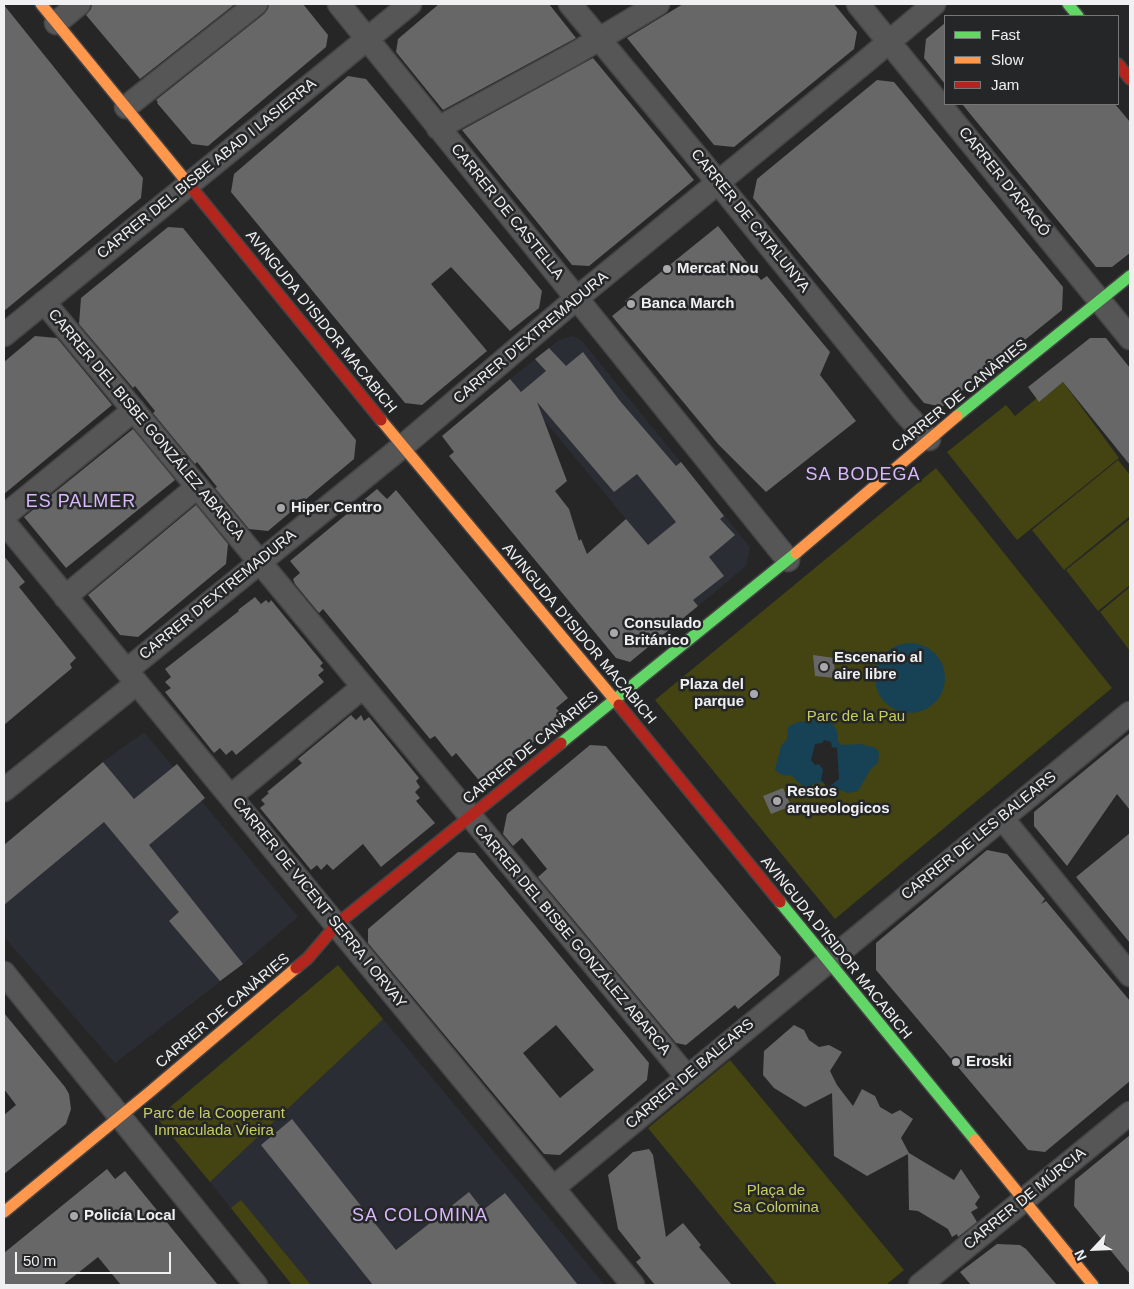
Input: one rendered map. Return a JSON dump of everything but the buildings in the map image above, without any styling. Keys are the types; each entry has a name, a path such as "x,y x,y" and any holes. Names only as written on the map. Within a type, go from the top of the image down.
{"street":[{"name":"AVINGUDA D'ISIDOR MACABICH","path":"41,4 1093,1285"},
{"path":"56,23 79,4"},
{"path":"126,106 256,4"},
{"name":"CARRER DE CASTELLA","path":"338,4 788,560"},
{"name":"CARRER DEL BISBE ABAD I LASIERRA","path":"4,335 410,4"},
{"name":"CARRER DE CATALUNYA","path":"570,4 718,182 904,412 929,439"},
{"path":"438,128 574,54 658,4"},
{"name":"CARRER D'ARAGÓ","path":"858,4 1130,338"},
{"name":"CARRER D'EXTREMADURA","path":"4,790 259,561 403,446 576,298 934,4"},
{"path":"1068,4 1077,15"},
{"path":"1119,65 1130,79"},
{"name":"CARRER DE CANÀRIES","path":"4,1212 308,958 336,924 788,560 929,439 1130,276"},
{"name":"CARRER DEL BISBE GONZÁLEZ ABARCA","path":"44,302 687,1077"},
{"path":"4,516 134,410"},
{"path":"66,596 198,487"},
{"name":"CARRER DE VICENT SERRA I ORVAY","path":"4,522 633,1285"},
{"path":"230,796 363,687"},
{"name":"CARRER DE LES BALEARS","path":"828,960 1130,712"},
{"path":"1002,818 1130,975"},
{"name":"CARRER DE BALEARS","path":"553,1188 828,960"},
{"path":"4,974 256,1285"},
{"name":"CARRER DE MÚRCIA","path":"920,1285 1130,1113"}],"shaded area":[{"path":"574,336 582,341 750,547 746,566 698,606 510,379 559,340"},
{"path":"144,732 298,917 243,964 115,1063 4,937 4,845 103,762"},
{"path":"383,1019 605,1285 292,1285 210,1182"}],"green space":[{"path":"1063,382 1119,458 1017,540 947,452 1006,405 1015,416 1037,398 1040,401"},
{"path":"1118,460 1130,475 1130,516 1064,570 1032,530"},
{"name":"Parc de la Pau","path":"936,468 1112,688 835,919 655,700"},
{"path":"1130,519 1130,585 1098,611 1066,570"},
{"path":"1130,587 1130,651 1100,612"},
{"name":"Parc de la Cooperant Inmaculada Vieira","path":"338,965 383,1019 210,1182 157,1118"},
{"name":"Plaça de Sa Colomina","path":"730,1060 904,1270 886,1285 777,1285 648,1128"},
{"path":"241,1200 311,1285 292,1285 231,1208"}],"water":[{"path":"910,643 923,646 935,653 942,665 945,678 942,691 935,703 923,710 910,713 897,710 885,703 878,691 875,678 878,665 885,653 897,646"},
{"path":"825,719 833,724 841,745 860,744 878,750 878,763 871,769 858,791 848,793 819,782 807,787 800,784 792,776 782,775 775,769 781,746 787,739 788,728 791,725 799,722"}],"pier":[{"path":"824,740 831,742 832,747 837,747 839,779 830,788 825,786 821,780 823,770 819,764 815,765 811,760 815,744 822,743"}],"traffic: fast":[{"path":"1068,4 1077,15"},
{"path":"957,416 1130,276"},
{"path":"561,743 796,553"},
{"path":"780,902 975,1140"}],"traffic: slow":[{"path":"41,4 191,187"},
{"path":"796,553 957,416"},
{"path":"381,420 619,705"},
{"path":"4,1212 296,968"},
{"path":"975,1140 1093,1285"}],"traffic: jam":[{"path":"1119,65 1130,79"},
{"path":"191,187 381,420"},
{"path":"619,705 780,902"},
{"path":"296,968 308,958 337,924 561,743"}],"place":[{"name":"Mercat Nou","path":"667,269"},
{"name":"Banca March","path":"631,304"},
{"name":"Hiper Centro","path":"281,508"},
{"name":"Consulado Británico","path":"614,633"},
{"name":"Escenario al aire libre","path":"824,667"},
{"name":"Plaza del parque","path":"754,694"},
{"name":"Restos arqueologicos","path":"777,801"},
{"name":"Eroski","path":"956,1062"},
{"name":"Policía Local","path":"74,1216"}],"district":[{"name":"SA BODEGA","path":"863,475"},
{"name":"ES PALMER","path":"81,502"},
{"name":"SA COLOMINA","path":"420,1216"}]}
